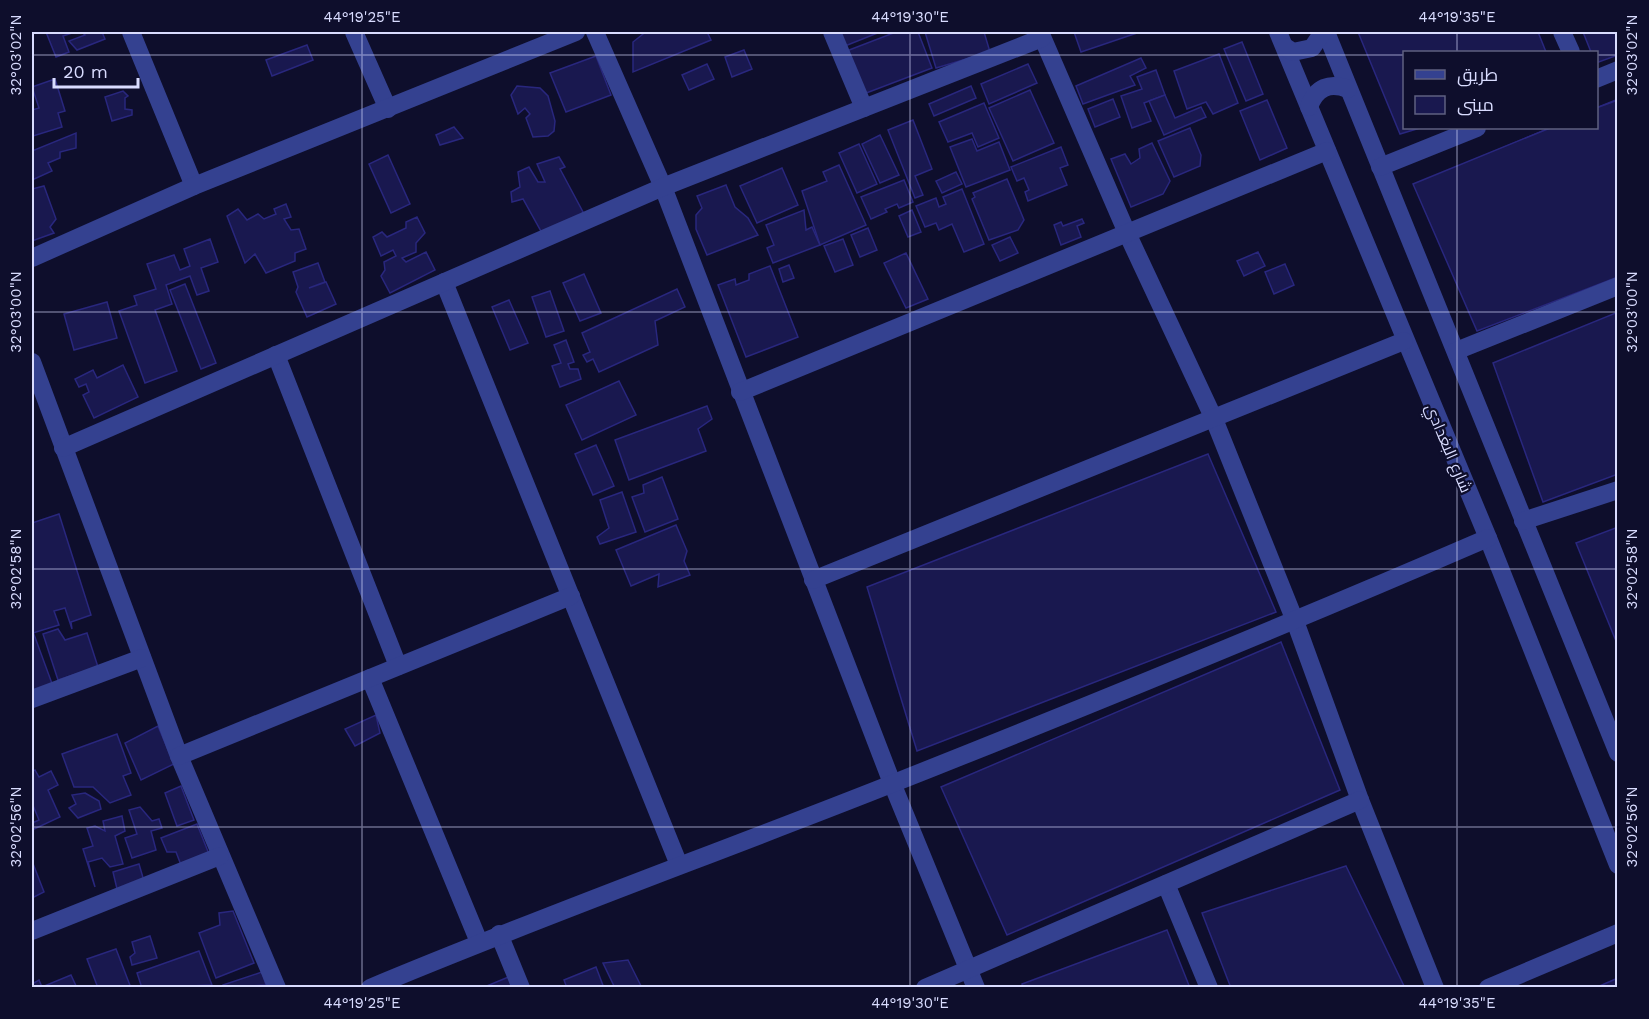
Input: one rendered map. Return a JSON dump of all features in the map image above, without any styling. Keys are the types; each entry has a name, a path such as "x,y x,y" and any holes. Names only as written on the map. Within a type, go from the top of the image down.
{"street":[{"path":"131,32 194,186"},
{"path":"354,32 388,109"},
{"path":"32,258 194,186 576,32"},
{"path":"595,32 663,187 892,783 976,987"},
{"path":"832,32 864,108"},
{"path":"1282,39 1293,51 1312,48 1324,32"},
{"path":"1324,32 1456,351 1617,753"},
{"path":"1562,32 1571,51"},
{"path":"63,448 663,187 1041,35 1127,233 1214,419 1295,621 1360,800 1435,987"},
{"name":"شارع البغدادي","path":"1282,39 1404,341 1488,538 1617,865"},
{"path":"1598,78 1617,70"},
{"path":"1309,107 1312,97 1328,85 1337,85 1348,90"},
{"path":"1380,167 1475,129"},
{"path":"740,392 1327,151"},
{"path":"444,282 679,865"},
{"path":"1456,351 1617,286"},
{"path":"813,580 1404,341"},
{"path":"276,355 398,666"},
{"path":"32,362 179,756 277,987"},
{"path":"1523,521 1617,490"},
{"path":"370,987 499,934 892,783 1295,621 1488,538"},
{"path":"179,756 571,596"},
{"path":"32,699 142,657"},
{"path":"370,678 479,942"},
{"path":"925,987 1360,800"},
{"path":"32,931 220,856"},
{"path":"1166,884 1209,987"},
{"path":"1488,987 1617,933"},
{"path":"499,934 522,987"}],"building":[{"path":"46,32 75,32 63,36 69,52 56,57"},
{"path":"82,32 102,32 105,39 77,50 69,41 85,35"},
{"path":"642,32 707,32 711,40 633,72 633,42 643,34"},
{"path":"839,32 880,32 845,46"},
{"path":"896,32 918,32 932,68 861,95 844,52"},
{"path":"925,32 984,32 990,52 936,68"},
{"path":"1074,32 1140,32 1081,52"},
{"path":"1358,32 1538,32 1546,51 1403,51 1403,129 1417,129 1400,134"},
{"path":"1583,32 1618,32 1618,55 1598,62 1598,51 1591,51"},
{"path":"1242,42 1263,94 1246,101 1224,49"},
{"path":"307,45 313,60 272,76 266,60"},
{"path":"744,50 752,69 732,77 725,57"},
{"path":"1219,54 1238,103 1213,114 1206,102 1187,109 1174,71"},
{"path":"596,56 611,95 566,112 550,73"},
{"path":"1141,58 1146,68 1130,76 1135,85 1083,104 1076,86"},
{"path":"707,64 714,79 689,90 682,75"},
{"path":"1028,64 1037,83 989,104 981,84"},
{"path":"1156,70 1165,95 1144,103 1151,121 1132,128 1121,96 1142,89 1137,77"},
{"path":"55,79 65,111 58,113 62,127 33,136 32,110 39,108 32,87"},
{"path":"517,86 540,88 548,96 555,121 554,131 548,136 533,137 526,118 530,114 525,108 518,114 511,95"},
{"path":"971,86 976,98 934,116 929,104"},
{"path":"1030,90 1054,143 1013,161 989,108"},
{"path":"123,91 128,96 125,98 125,109 132,110 132,115 112,121 105,97"},
{"path":"1165,95 1175,118 1201,107 1206,117 1164,135 1149,101"},
{"path":"1113,99 1120,117 1095,127 1088,109"},
{"path":"1618,99 1618,269 1487,320 1416,184 1548,129 1598,129 1598,107"},
{"path":"1267,100 1287,148 1260,160 1240,111"},
{"path":"1618,100 1618,277 1477,331 1413,184 1548,129 1598,129 1598,107"},
{"path":"984,103 999,138 978,147 972,133 948,142 939,122"},
{"path":"913,120 932,169 915,176 923,195 915,198 888,130"},
{"path":"454,127 463,138 440,145 436,135"},
{"path":"1190,128 1201,155 1200,166 1174,177 1158,141"},
{"path":"76,133 76,148 60,152 60,158 48,163 52,171 32,180 32,151"},
{"path":"880,135 899,175 880,183 862,144"},
{"path":"972,139 977,151 999,142 1010,170 966,187 950,147"},
{"path":"1152,143 1170,181 1163,194 1131,207 1111,159 1125,154 1131,164 1140,158 1139,149"},
{"path":"859,144 877,184 857,193 839,153"},
{"path":"1061,147 1068,165 1060,168 1067,185 1028,201 1025,192 1029,190 1024,178 1017,181 1011,167"},
{"path":"388,155 410,204 391,213 369,164"},
{"path":"559,157 565,167 560,169 583,212 580,217 542,233 523,199 512,202 511,192 520,187 518,172 529,167 538,182 545,182 537,164"},
{"path":"839,165 866,225 820,245 802,191 827,181 823,172"},
{"path":"782,168 798,205 757,223 740,186"},
{"path":"956,172 962,184 942,193 936,181"},
{"path":"1007,179 1024,220 1018,230 989,240 972,199 975,197 973,193"},
{"path":"904,180 913,202 899,208 897,204 885,209 887,212 871,219 861,197"},
{"path":"726,185 735,207 748,218 758,235 707,255 696,229 696,215 702,208 697,196"},
{"path":"44,186 56,219 50,227 54,233 32,241 32,189"},
{"path":"962,189 984,244 964,252 952,224 939,230 936,223 925,227 916,206 936,198 939,207 946,204 943,197"},
{"path":"286,204 291,217 284,219 291,230 299,229 306,249 295,253 295,261 266,273 255,254 245,263 227,216 238,209 247,220 258,214 264,219 276,214 274,209"},
{"path":"804,210 806,230 812,227 820,245 773,263 767,248 774,245 766,225"},
{"path":"912,210 921,232 908,237 899,216"},
{"path":"417,217 425,233 416,243 416,252 402,258 406,262 426,252 435,270 390,293 381,276 385,270 384,262 396,256 393,250 381,256 373,237 382,232 387,237 406,228 406,222"},
{"path":"1082,219 1084,223 1077,226 1081,237 1061,245 1054,225 1061,222 1063,226"},
{"path":"868,228 877,250 860,257 851,235"},
{"path":"1010,237 1018,253 1000,261 992,245"},
{"path":"210,239 218,262 201,268 209,291 197,295 190,276 166,285 172,304 155,310 177,371 145,383 119,311 137,305 134,296 156,289 147,264 174,255 180,270 190,266 184,249"},
{"path":"843,239 853,265 835,272 824,246"},
{"path":"1258,252 1265,266 1244,276 1237,261"},
{"path":"906,253 928,299 906,308 884,263"},
{"path":"318,263 325,282 309,288 326,282 336,304 307,317 296,292 298,287 293,272"},
{"path":"1285,264 1294,285 1274,294 1265,272"},
{"path":"789,265 794,278 783,282 779,269"},
{"path":"770,266 798,337 746,357 718,285 735,279 736,285 749,280 749,274"},
{"path":"584,274 601,313 580,321 563,283"},
{"path":"185,284 216,363 201,369 170,290"},
{"path":"677,289 685,307 655,321 658,345 599,372 593,359 587,362 583,355 590,352 582,333"},
{"path":"550,291 564,331 546,337 532,297"},
{"path":"509,300 528,343 510,350 492,307"},
{"path":"107,302 117,338 74,350 64,314"},
{"path":"1618,312 1618,474 1543,502 1493,363"},
{"path":"566,340 574,362 568,364 570,369 578,369 581,379 560,387 552,366 561,363 554,345"},
{"path":"123,365 138,397 94,418 83,395 89,392 86,384 79,387 75,379 93,370 97,378"},
{"path":"619,381 636,415 582,440 566,405"},
{"path":"707,406 712,419 698,429 706,451 629,480 615,440"},
{"path":"596,445 614,486 593,495 575,454"},
{"path":"1208,454 1276,612 917,751 867,587"},
{"path":"662,477 678,519 645,532 632,497 644,493 643,485"},
{"path":"622,492 636,532 600,544 597,537 609,528 600,500"},
{"path":"59,514 91,615 71,622 72,629 65,608 54,611 59,625 33,633 32,523"},
{"path":"676,525 687,551 684,561 690,575 658,587 659,574 631,586 616,550"},
{"path":"1618,527 1618,646 1576,543"},
{"path":"32,629 54,689 32,697"},
{"path":"58,629 65,640 87,633 98,667 58,680 43,634"},
{"path":"1281,642 1340,790 1007,935 941,787"},
{"path":"376,715 380,733 355,746 345,729"},
{"path":"158,726 174,764 141,780 125,743"},
{"path":"117,734 131,773 123,776 131,795 110,803 93,787 74,787 62,754"},
{"path":"35,770 39,777 51,771 58,785 48,790 60,817 32,830 32,823 39,820 32,803 32,772"},
{"path":"181,786 194,820 177,826 165,793"},
{"path":"85,793 99,801 101,809 78,818 69,808 76,804 72,795"},
{"path":"140,807 152,821 159,819 162,828 151,831 156,850 132,858 125,838 137,834 129,810"},
{"path":"122,816 125,831 115,836 123,864 110,867 102,858 88,862 95,887 83,849 93,846 87,828 95,826 105,831 103,821"},
{"path":"197,824 209,854 181,865 176,852 167,852 161,838"},
{"path":"32,861 44,892 32,898"},
{"path":"139,864 144,881 117,889 113,872"},
{"path":"1346,866 1405,988 1231,988 1202,913"},
{"path":"233,911 254,963 216,978 199,933 220,925 219,913"},
{"path":"1167,930 1190,988 1023,988 1022,984"},
{"path":"150,936 157,958 132,965 130,957 135,953 132,942"},
{"path":"116,949 131,988 98,988 87,959"},
{"path":"199,951 212,985 142,988 137,973"},
{"path":"628,960 642,988 615,988 603,963"},
{"path":"596,967 604,988 567,988 564,980"},
{"path":"262,972 266,985 224,988 223,985"},
{"path":"71,975 77,988 32,988 32,984 39,980 42,987"},
{"path":"511,976 516,988 482,988"},
{"path":"1618,978 1618,988 1595,988"}]}
